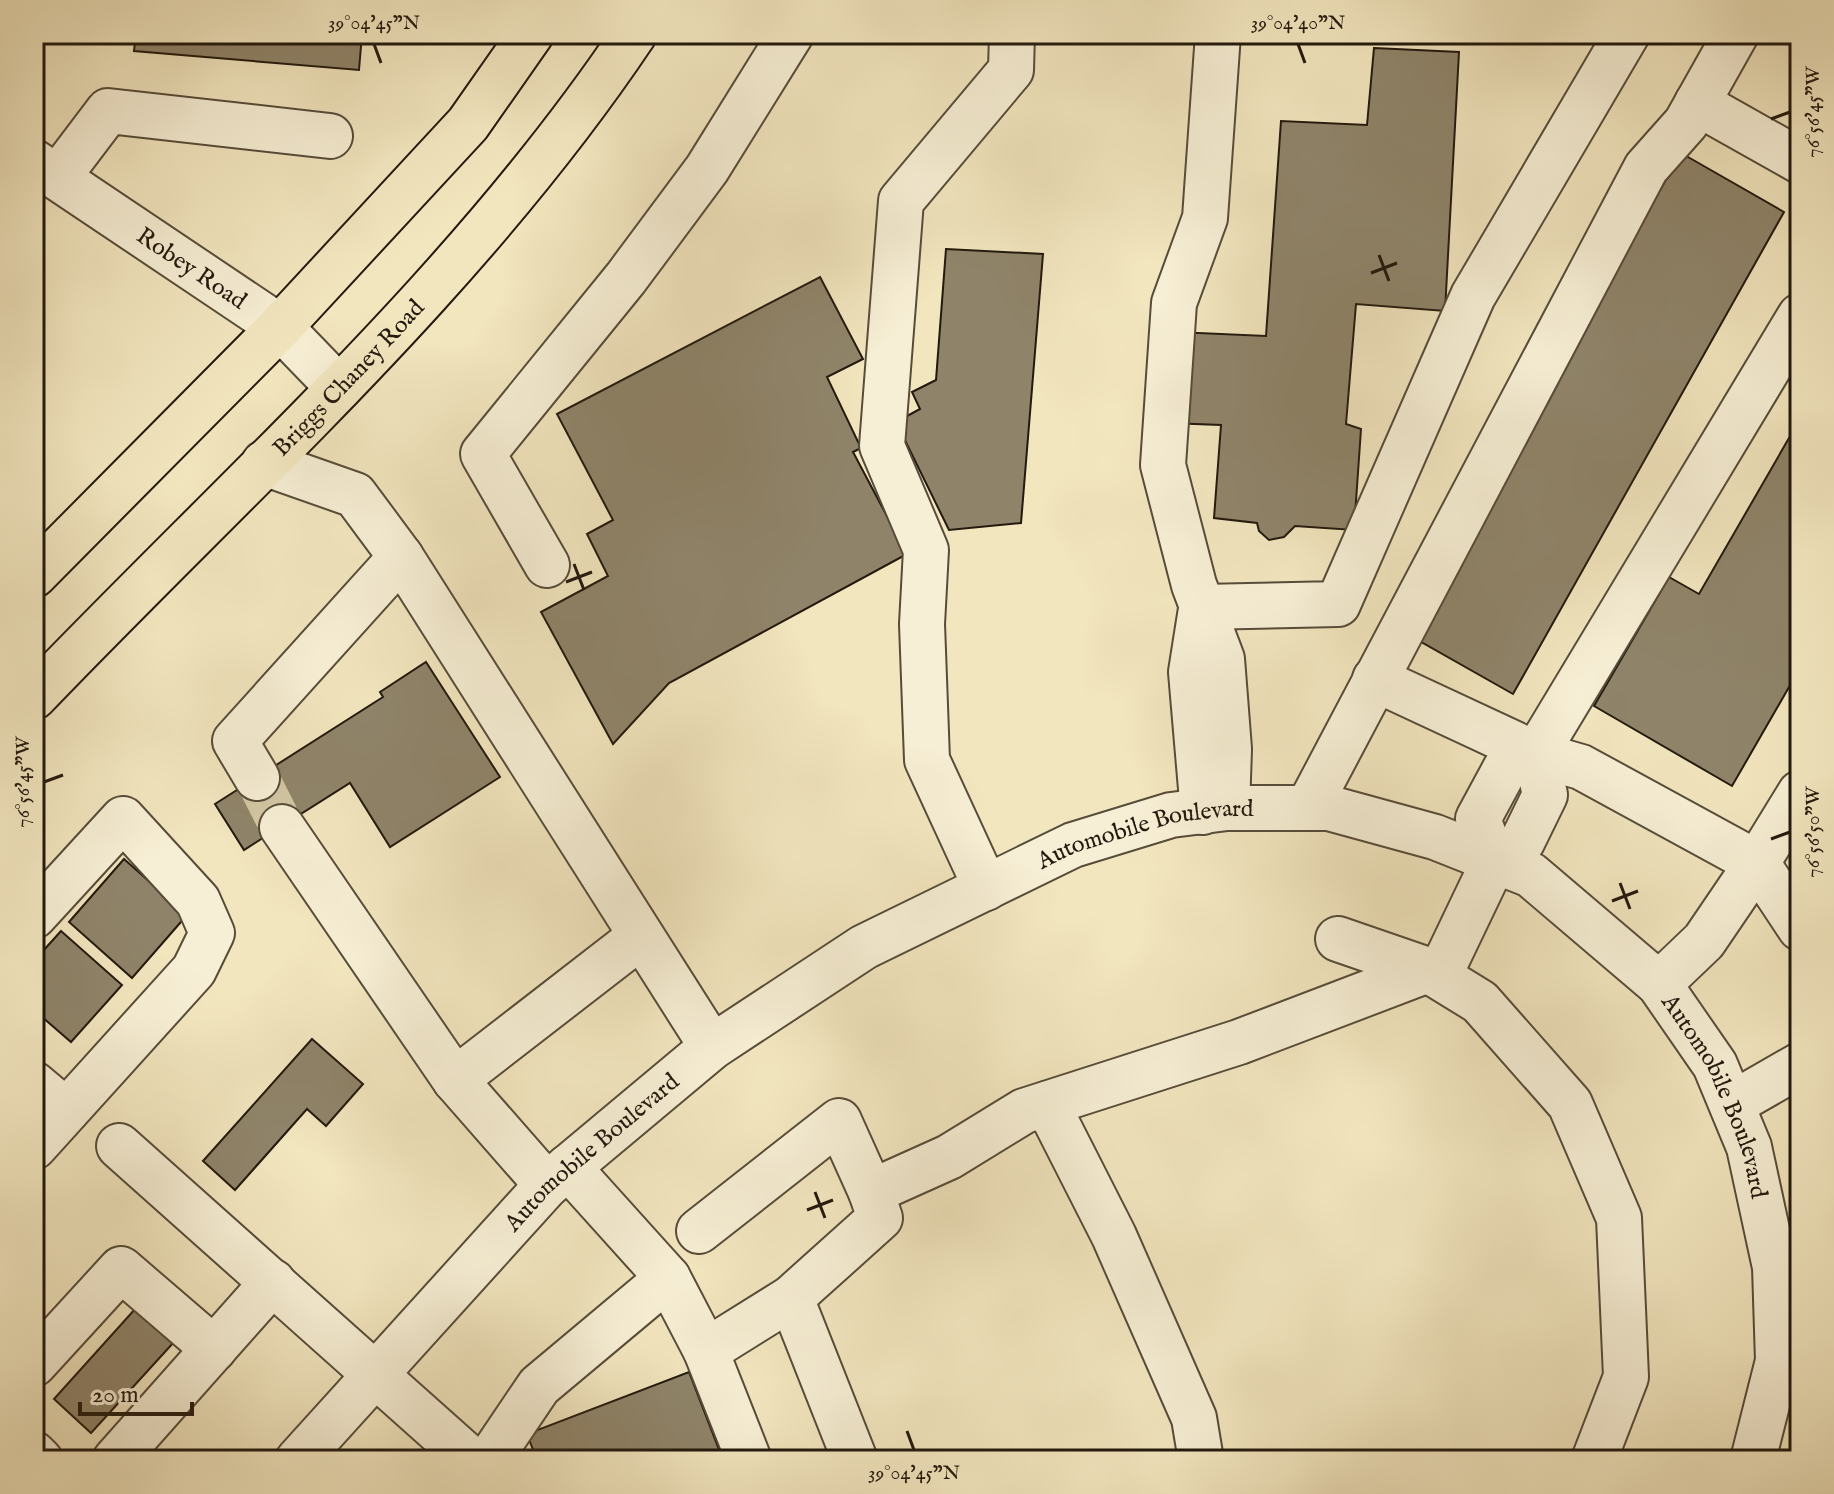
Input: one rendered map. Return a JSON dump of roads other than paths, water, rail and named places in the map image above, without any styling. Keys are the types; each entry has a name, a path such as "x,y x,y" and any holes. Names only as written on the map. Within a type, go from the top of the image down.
{"main road":[{"path":"34,575 280,327 468,124 531,34"},
{"name":"Briggs Chaney Road","path":"34,697 339,388 475,238 580,114 634,34"}],"street":[{"path":"547,565 483,454 626,278 698,181 791,34"},
{"path":"986,888 927,760 922,624 926,550 882,446 901,201 1011,70 1012,34"},
{"path":"1215,810 1229,749 1222,659 1201,607 1163,465 1174,303 1205,218 1218,34"},
{"path":"1201,607 1338,604 1473,296 1627,34"},
{"path":"1308,808 1646,168 1686,123 1736,34"},
{"path":"1697,103 1800,161"},
{"path":"46,170 108,111 330,136"},
{"name":"Robey Road","path":"46,170 280,327 339,388"},
{"path":"871,1192 949,1157 1024,1111 1239,1042 1433,973 1494,861 1522,842 1545,795 1536,754 1800,316"},
{"path":"264,463 355,495 401,557 712,1047"},
{"path":"257,778 235,741 401,557"},
{"path":"1375,679 1536,754 1581,767 1757,863 1800,928"},
{"path":"1659,984 1704,941 1800,793"},
{"name":"Automobile Boulevard","path":"298,1460 558,1176 712,1047 864,947 1073,845 1171,815 1215,810 1329,808 1435,837 1531,875 1659,984 1715,1065 1749,1147 1789,1294 1778,1361 1753,1460"},
{"path":"34,916 123,819 198,901 212,933 194,970 50,1097 34,1147"},
{"path":"282,827 455,1080 668,1278 706,1351 749,1460"},
{"path":"455,1080 641,936"},
{"path":"1338,939 1433,973 1480,1002 1570,1104 1619,1218 1626,1377 1594,1460"},
{"path":"1732,1104 1800,1065"},
{"path":"1047,1104 1114,1236 1194,1418 1201,1460"},
{"path":"699,1231 839,1121 880,1218 791,1298 706,1351"},
{"path":"119,1146 471,1460"},
{"path":"34,1364 121,1269 214,1349"},
{"path":"489,1460 539,1386 668,1278"},
{"path":"115,1460 273,1282"},
{"path":"791,1298 855,1460"},
{"path":"34,1454 40,1460"}],"tunnel":[{"path":"257,778 282,827"}]}
